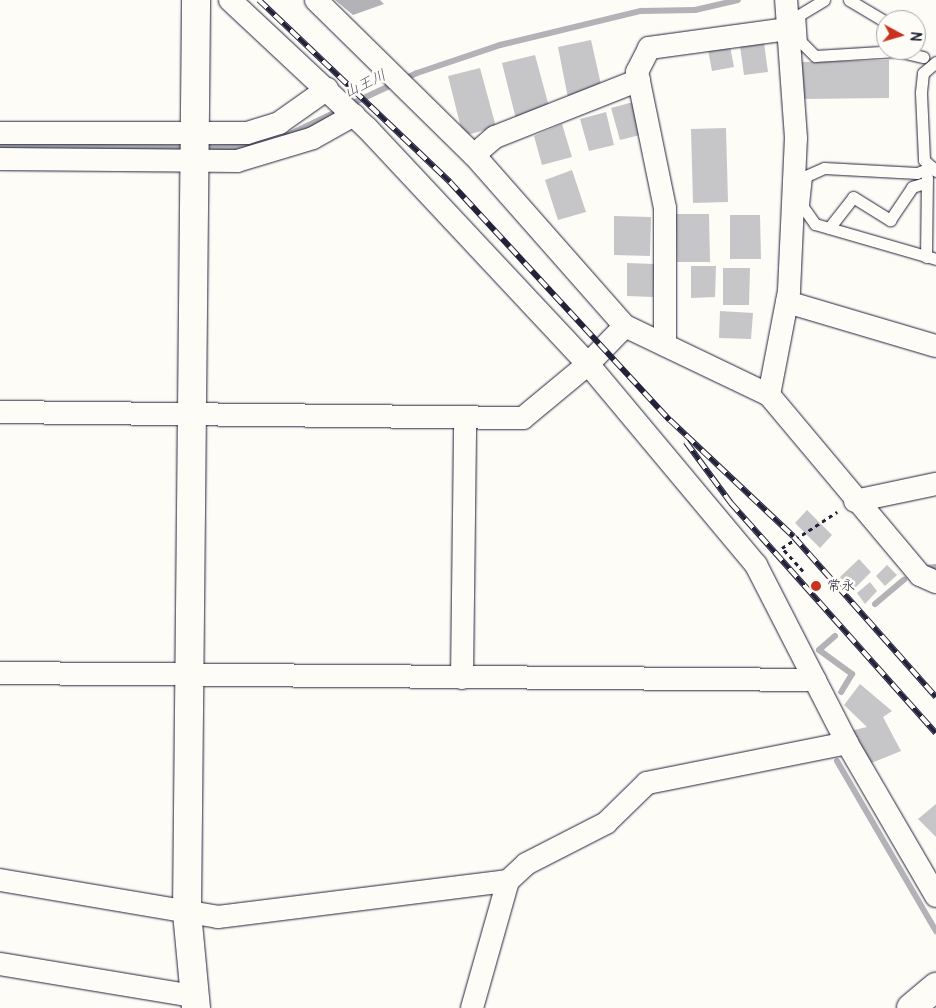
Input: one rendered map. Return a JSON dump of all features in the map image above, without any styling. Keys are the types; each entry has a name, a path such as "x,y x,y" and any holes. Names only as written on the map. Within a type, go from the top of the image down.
{"street":[{"path":"0,964 194,1002 187,912 196,0"},
{"path":"230,0 342,103 588,364 756,566 847,744 936,896"},
{"path":"316,0 474,156 625,326 769,395 855,501 920,575 936,582"},
{"path":"769,395 787,302 798,200 796,138 786,0"},
{"path":"665,345 665,208 637,72 649,48 788,29"},
{"path":"474,156 495,137 639,80"},
{"path":"0,160 194,148 342,103"},
{"path":"0,133 194,148 237,161 278,151 342,103"},
{"path":"787,302 936,346"},
{"path":"0,412 522,418 588,364 625,326"},
{"path":"462,678 465,418"},
{"path":"855,501 936,484"},
{"path":"0,673 815,680"},
{"path":"472,1008 508,881 526,864 606,823 647,783 847,744"},
{"path":"0,880 218,917 508,881"},
{"path":"911,1008 936,988"}],"lane":[{"path":"824,0 799,15 801,42 808,52 816,56 876,53"},
{"path":"849,0 876,16"},
{"path":"933,65 923,73 920,94 924,160 934,169"},
{"path":"824,168 917,173 934,169 928,190 931,258 815,224 798,200 806,176 824,168"},
{"path":"829,228 853,197 890,220 912,188 928,190"}],"path":[{"path":"803,571 782,548 855,501"}],"shaded area":[{"path":"335,0 380,0 384,4 353,15"}],"building":[{"path":"591,40 602,89 568,98 558,47"},
{"path":"764,43 768,72 744,75 740,46"},
{"path":"730,46 734,67 712,71 708,50"},
{"path":"535,55 551,114 517,123 502,63"},
{"path":"889,60 889,98 803,99 802,62"},
{"path":"480,68 496,127 463,136 448,76"},
{"path":"637,101 644,134 620,140 611,108"},
{"path":"606,112 614,145 589,151 580,119"},
{"path":"562,124 572,157 542,165 534,136"},
{"path":"726,128 728,202 693,203 691,129"},
{"path":"572,170 586,212 558,220 545,180"},
{"path":"676,214 709,214 710,262 677,262"},
{"path":"730,215 760,215 761,259 730,259"},
{"path":"614,216 651,217 650,256 614,255"},
{"path":"627,263 654,264 653,297 627,296"},
{"path":"691,266 716,266 715,297 691,298"},
{"path":"723,268 750,268 749,305 723,305"},
{"path":"720,311 753,313 751,339 719,338"},
{"path":"807,510 832,535 820,548 795,523"},
{"path":"859,559 871,572 852,591 840,577"},
{"path":"887,565 897,575 885,586 876,576"},
{"path":"870,582 877,591 865,604 857,593"},
{"path":"860,684 892,711 883,717 901,751 869,764 850,731 867,727 844,705"},
{"path":"936,804 936,837 918,819"}],"waterway":[{"name":"山王川","path":"349,105 417,73 500,45 641,11 695,10 738,0"},
{"name":"山王川","path":"286,136 340,110"},
{"name":"山王川","path":"0,146 188,148"},
{"name":"山王川","path":"200,148 248,147"},
{"path":"926,568 936,567"},
{"path":"875,604 904,580"},
{"path":"835,636 819,650 852,674 841,692"},
{"path":"837,761 936,931"}],"railway":[{"path":"259,0 450,182 670,420 794,537 936,697"},
{"path":"686,442 731,503 936,733"}],"place":[{"name":"常永","path":"816,586"}]}
